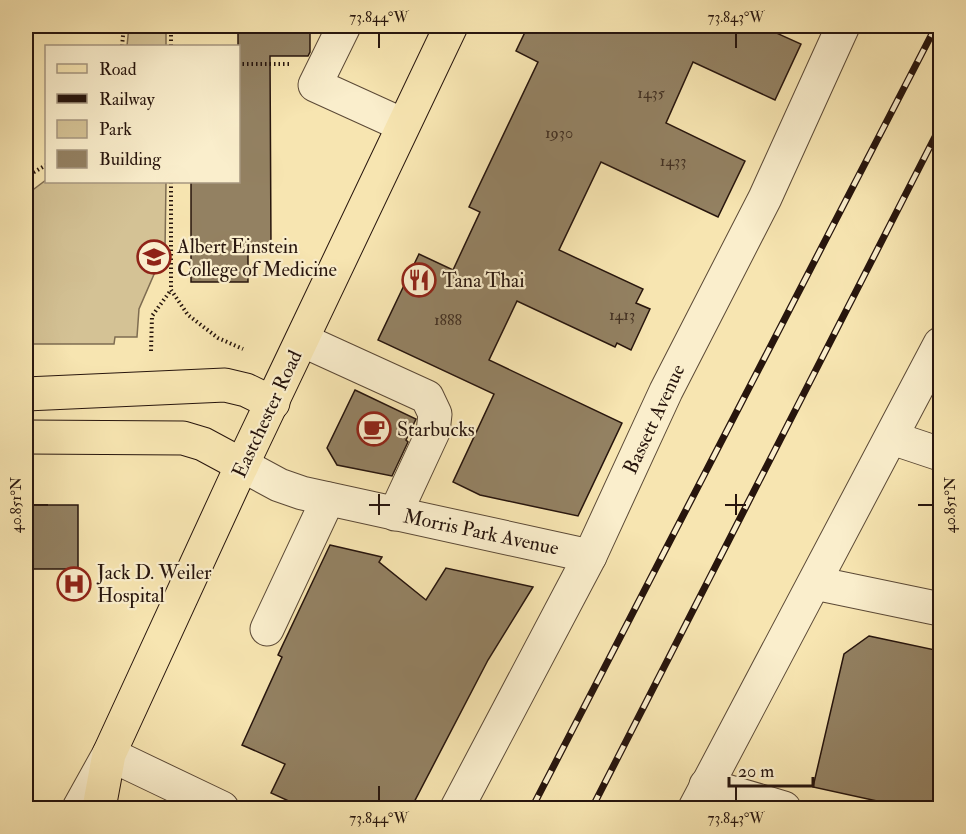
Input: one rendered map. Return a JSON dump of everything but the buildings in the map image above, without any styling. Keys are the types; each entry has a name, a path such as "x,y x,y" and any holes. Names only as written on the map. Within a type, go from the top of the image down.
{"main road":[{"name":"Eastchester Road","path":"99,808 109,754 242,465 451,26"},
{"path":"26,394 225,385 246,390 273,403"},
{"name":"Morris Park Avenue","path":"26,437 175,437 203,444 242,465"}],"street":[{"path":"344,26 315,85 403,125"},
{"name":"Bassett Avenue","path":"457,808 590,556 666,391 765,198 843,26"},
{"path":"302,340 427,397 435,414 433,432 395,514"},
{"path":"783,808 701,797 940,344"},
{"path":"892,438 940,454"},
{"name":"Morris Park Avenue","path":"242,465 279,484 328,499 590,556"},
{"path":"267,629 328,499"},
{"path":"815,583 940,609"},
{"path":"79,808 109,754 222,808"}],"path":[{"path":"122,45 124,26"},
{"path":"171,26 171,45"},
{"path":"240,64 301,64 315,85"},
{"path":"26,177 45,166"},
{"path":"171,183 171,290 188,315 218,338 243,349"},
{"path":"151,351 152,316 171,290"}],"green space":[{"path":"129,26 166,26 166,45 127,45"},
{"path":"45,181 45,183 166,183 165,249 139,309 137,337 115,337 114,344 26,344 26,195"}],"railway":[{"path":"532,808 936,26"},
{"path":"592,808 940,127"}],"place":[{"name":"Albert Einstein College of Medicine","path":"154,257"},
{"name":"Tana Thai","path":"419,280"},
{"name":"Starbucks","path":"374,429"},
{"name":"Jack D. Weiler Hospital","path":"74,584"}]}
